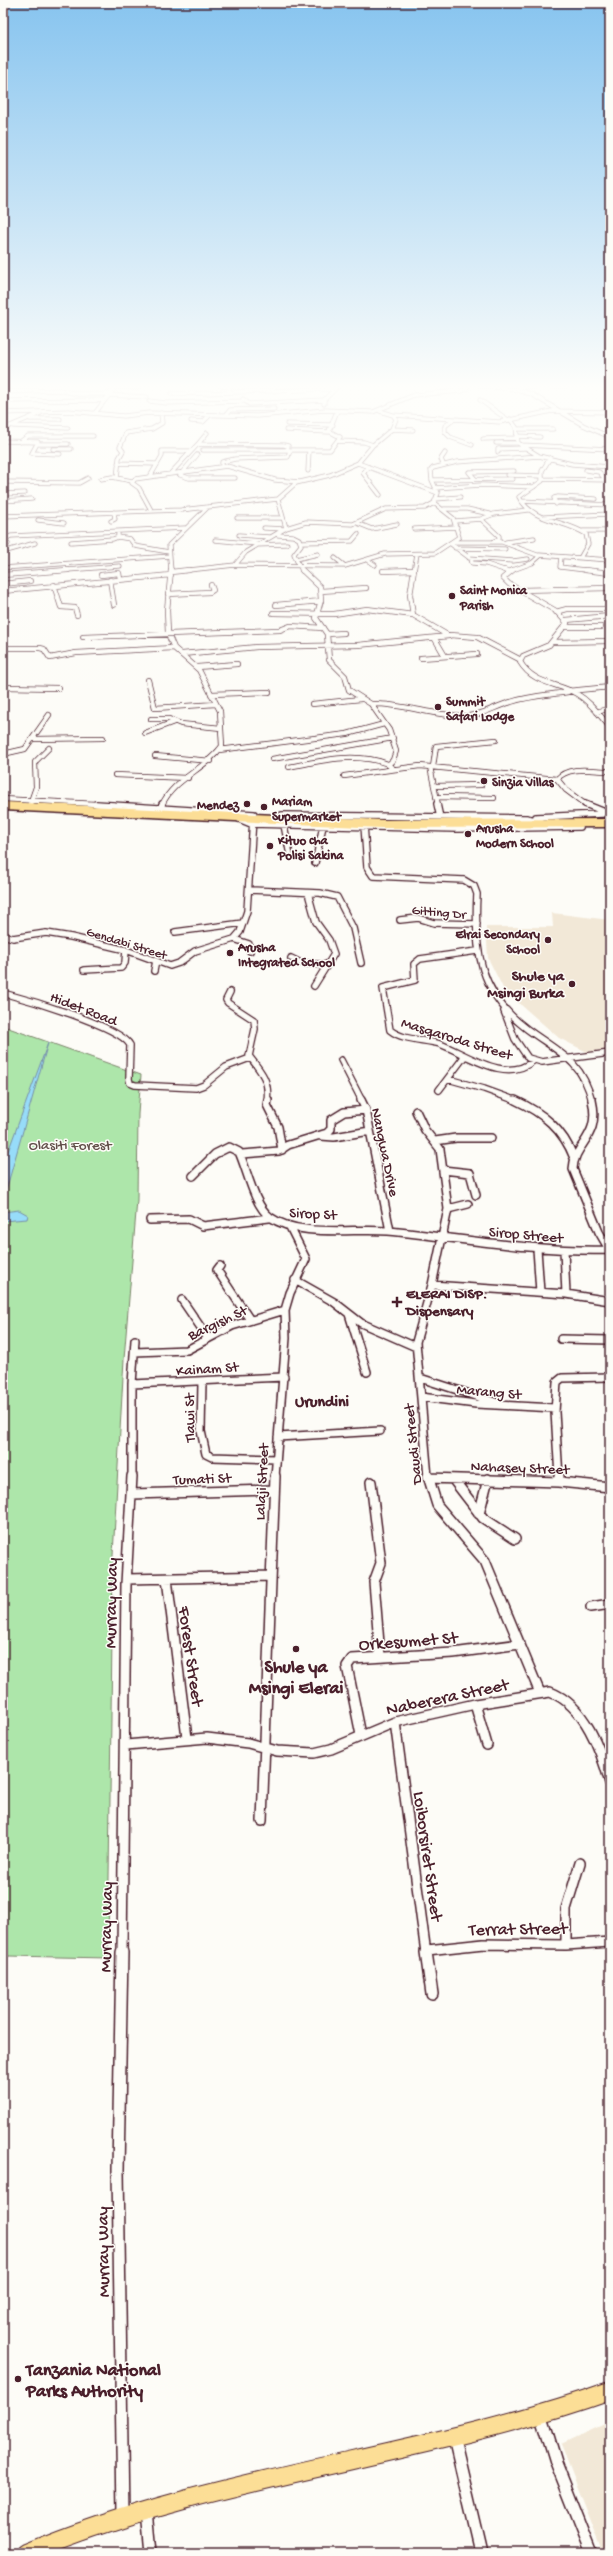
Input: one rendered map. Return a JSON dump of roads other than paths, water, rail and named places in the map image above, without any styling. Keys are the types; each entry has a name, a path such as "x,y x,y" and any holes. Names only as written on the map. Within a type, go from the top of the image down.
{"highway":[{"path":"3,806 29,804 159,811 238,819 324,824 441,820 541,821 610,819"},
{"path":"351,822 364,828 610,823"},
{"path":"26,2553 147,2508 238,2485 454,2438 542,2416 610,2391"}],"street":[{"path":"148,505 151,510"},
{"path":"3,516 207,508 228,505"},
{"path":"279,505 285,529"},
{"path":"357,523 386,509 425,508 429,505"},
{"path":"3,591 235,565 345,566 385,554 435,553 459,539 456,521 440,505"},
{"path":"524,505 528,510 540,518 582,531 610,531"},
{"path":"207,508 171,543 169,554 171,573 168,594 168,634 174,648 197,667 216,704 221,728 222,746 211,761 170,790 159,811 248,812 253,819 250,890 243,923 234,939 248,943 250,951"},
{"path":"444,509 467,509 490,514 528,510"},
{"path":"111,521 115,520 114,512"},
{"path":"456,521 481,519 490,514"},
{"path":"540,518 610,514"},
{"path":"20,516 22,521 46,520 51,523 64,523"},
{"path":"237,518 282,518"},
{"path":"481,519 499,536 499,539 493,541"},
{"path":"264,528 285,529 306,522 357,523 372,529 397,524"},
{"path":"425,524 444,527"},
{"path":"414,529 457,527"},
{"path":"8,544 4,543 5,539 11,536 185,528"},
{"path":"280,535 285,529"},
{"path":"117,530 118,537"},
{"path":"235,565 247,549 272,537 296,530"},
{"path":"580,558 587,550 588,543 588,537 582,531"},
{"path":"301,542 352,541 358,534"},
{"path":"239,535 272,537"},
{"path":"280,535 296,536 301,542"},
{"path":"71,542 118,537 130,539 136,546 169,554"},
{"path":"502,542 534,538"},
{"path":"215,540 256,544 287,544"},
{"path":"452,543 493,541 502,542 539,555 610,560"},
{"path":"301,542 300,547 294,554 302,572 320,587 321,601 316,614 317,620 327,634 327,647 331,663 342,671 350,684 349,690 371,704 401,704 438,715 467,716 487,712 512,701 570,691 610,687"},
{"path":"3,552 35,543"},
{"path":"452,543 455,548 469,558 472,563 486,564 510,572"},
{"path":"455,548 505,549"},
{"path":"3,568 169,554"},
{"path":"296,559 318,554"},
{"path":"413,615 410,595 417,554"},
{"path":"539,555 536,560 510,572 503,578 511,587 556,612 566,620 610,616"},
{"path":"561,557 559,566 562,568 610,573"},
{"path":"335,558 345,566"},
{"path":"469,558 513,561 528,559"},
{"path":"368,560 375,565"},
{"path":"3,575 120,566"},
{"path":"383,571 414,570"},
{"path":"101,575 119,573 120,579"},
{"path":"110,580 114,605"},
{"path":"3,584 30,581"},
{"path":"54,585 59,595 61,607 75,608 77,615"},
{"path":"168,594 210,592 213,590 211,585"},
{"path":"321,591 366,588"},
{"path":"518,590 610,588"},
{"path":"276,605 321,601"},
{"path":"273,613 334,614 367,609 413,615 450,635"},
{"path":"556,612 567,609 610,609"},
{"path":"519,659 552,642 565,627 566,620"},
{"path":"83,637 236,630 280,630 290,626 323,628"},
{"path":"565,627 601,627"},
{"path":"327,634 344,633"},
{"path":"182,654 257,647 327,647 466,634 501,648 519,659 525,672 534,679 570,691 586,701 608,722 610,727"},
{"path":"435,638 445,656"},
{"path":"552,642 610,641"},
{"path":"3,648 40,648 44,649 50,658 74,654 128,652 174,648"},
{"path":"421,658 477,654"},
{"path":"197,667 237,664"},
{"path":"148,680 155,708 216,704"},
{"path":"3,688 59,688"},
{"path":"211,694 269,692"},
{"path":"312,704 361,699"},
{"path":"371,704 393,738 396,754 388,764"},
{"path":"597,712 610,708"},
{"path":"3,754 25,749 49,715"},
{"path":"152,719 169,718 174,722"},
{"path":"145,733 174,722 221,728"},
{"path":"219,750 347,734 384,724"},
{"path":"33,739 103,738"},
{"path":"272,759 393,738"},
{"path":"441,820 431,767 436,746 496,740"},
{"path":"3,799 29,804 36,786 36,762 49,748"},
{"path":"155,756 211,761"},
{"path":"289,767 361,756 374,757 388,764 394,769"},
{"path":"344,776 394,769 431,767 557,779 568,793 602,814"},
{"path":"557,779 560,774 568,770 610,771"},
{"path":"115,775 189,778"},
{"path":"434,786 481,785"},
{"path":"436,798 494,798"},
{"path":"253,819 441,820 610,814"},
{"path":"530,818 541,821"},
{"path":"253,819 284,825 324,824 364,828 496,829 610,826"},
{"path":"315,863 324,824"},
{"path":"284,825 290,855"},
{"path":"364,828 367,867 370,873 384,878 467,881 474,886 477,894 477,951 489,984 502,1005 519,1047 525,1056 533,1061 610,1053"},
{"path":"250,890 333,895 340,900 353,928 361,963"},
{"path":"308,893 316,922 332,946 334,957 326,965 314,986"},
{"name":"Gitting Dr","path":"400,920 418,918 434,923 477,924"},
{"path":"175,932 243,923"},
{"name":"Gendabi Street","path":"3,935 14,938 33,933 52,934 126,950 168,966 176,965 195,951 234,939"},
{"path":"84,970 121,968 126,963 126,950"},
{"name":"Masqaroda Street","path":"477,951 434,956 415,962 414,968 416,977 414,981 382,989 389,1029 396,1034 443,1046 464,1057 517,1070 527,1067 533,1061"},
{"path":"291,958 305,964 326,965"},
{"path":"154,971 156,961"},
{"path":"230,992 226,1000 227,1002 243,1011 254,1023 250,1058 265,1078 270,1089 267,1106 278,1127 282,1150"},
{"name":"Hidet Road","path":"3,993 24,998 101,1026 126,1040 130,1047 129,1079 131,1083 135,1085 196,1088 204,1085 226,1067 250,1058"},
{"path":"502,1005 525,1028 571,1058 583,1075 591,1098 594,1118 592,1133 574,1158"},
{"path":"439,1090 464,1057"},
{"name":"Nangwa Drive","path":"340,1060 366,1110 390,1230"},
{"path":"448,1079 509,1098 537,1112 568,1141 574,1158 574,1172 609,1251"},
{"path":"193,1176 206,1160 220,1149 234,1148 242,1154 282,1150 288,1145 320,1136 331,1130 331,1120 337,1114 366,1110"},
{"name":"Daudi Street","path":"416,1111 425,1130 440,1149 448,1209 432,1285 417,1334 416,1347 428,1478 437,1505 485,1561 540,1693"},
{"path":"320,1136 334,1137 370,1131"},
{"path":"435,1141 456,1138 491,1138"},
{"name":"Sirop St","path":"242,1154 256,1198 269,1218 290,1227 390,1230 442,1238"},
{"path":"443,1170 470,1173 476,1195"},
{"path":"448,1209 468,1204"},
{"path":"150,1220 189,1219 198,1225 203,1226 269,1218"},
{"name":"Lalaji Street","path":"262,1821 266,1747 270,1576 276,1459 284,1377 285,1310 295,1280 306,1259 290,1227"},
{"name":"Sirop Street","path":"442,1238 537,1248 609,1251"},
{"path":"537,1248 540,1292"},
{"path":"564,1250 566,1294"},
{"path":"220,1266 217,1270 250,1320"},
{"path":"295,1280 334,1302 367,1327 416,1347"},
{"path":"432,1285 566,1294 610,1301"},
{"path":"182,1300 208,1338"},
{"name":"Bargish St","path":"135,1352 184,1351 196,1346 208,1338 250,1320 285,1310"},
{"path":"349,1314 367,1372"},
{"path":"561,1339 610,1340"},
{"name":"Murray Way","path":"123,2516 118,2170 126,1745 126,1579 132,1494 132,1384 135,1340"},
{"path":"559,1482 556,1386 560,1379 610,1376"},
{"name":"Kainam St","path":"132,1384 202,1382 284,1377"},
{"path":"420,1378 488,1398 506,1407"},
{"name":"Tlawi St","path":"202,1382 201,1431 206,1454 212,1457 276,1459"},
{"name":"Marang St","path":"421,1397 506,1407 556,1408"},
{"path":"278,1437 380,1431"},
{"name":"Nahasey Street","path":"428,1478 559,1482 610,1487"},
{"path":"453,1479 479,1514 490,1525 515,1540"},
{"path":"479,1514 488,1479"},
{"path":"371,1482 381,1563 374,1582 380,1656"},
{"name":"Tumati St","path":"132,1494 274,1490"},
{"path":"126,1579 270,1576"},
{"name":"Forest Street","path":"167,1579 171,1625 187,1738"},
{"path":"591,1607 610,1604"},
{"name":"Orkesumet St","path":"361,1735 347,1666 352,1659 380,1656 453,1653 520,1644"},
{"name":"Naberera Street","path":"126,1745 187,1738 207,1738 266,1747 293,1753 314,1753 394,1722 475,1704 540,1693 556,1694 572,1705 607,1759 610,1783"},
{"path":"475,1704 487,1745"},
{"name":"Loiborsiret Street","path":"394,1722 432,1994"},
{"path":"566,1945 566,1908 580,1863"},
{"name":"Terrat Street","path":"427,1950 483,1944 566,1945 610,1942"},
{"path":"542,2416 556,2462 592,2553"},
{"path":"454,2438 481,2553"},
{"path":"147,2508 151,2553"}],"water":[{"path":"48,1043 3,1201 3,1165"},
{"path":"19,1210 28,1215 27,1219 3,1221 3,1212"}],"place":[{"name":"Saint Monica Parish","path":"452,596"},
{"name":"Summit Safari Lodge","path":"438,707"},
{"name":"Sinzia Villas","path":"484,781"},
{"name":"Mendez","path":"247,804"},
{"name":"Mariam Supermarket","path":"264,807"},
{"name":"Arusha Modern School","path":"468,834"},
{"name":"Kituo cha Polisi Sakina","path":"270,846"},
{"name":"Elrai Secondary School","path":"548,940"},
{"name":"Arusha Integrated School","path":"230,953"},
{"name":"Shule ya Msingi Burka","path":"572,984"},
{"name":"ELERAI DISP. Dispensary","path":"397,1302"},
{"name":"Shule ya Msingi Elerai","path":"296,1649"},
{"name":"Tanzania National Parks Authority","path":"18,2379"}],"district":[{"name":"Urundini","path":"322,1400"}],"park label":[{"name":"Olasiti Forest","path":"70,1144"}]}
